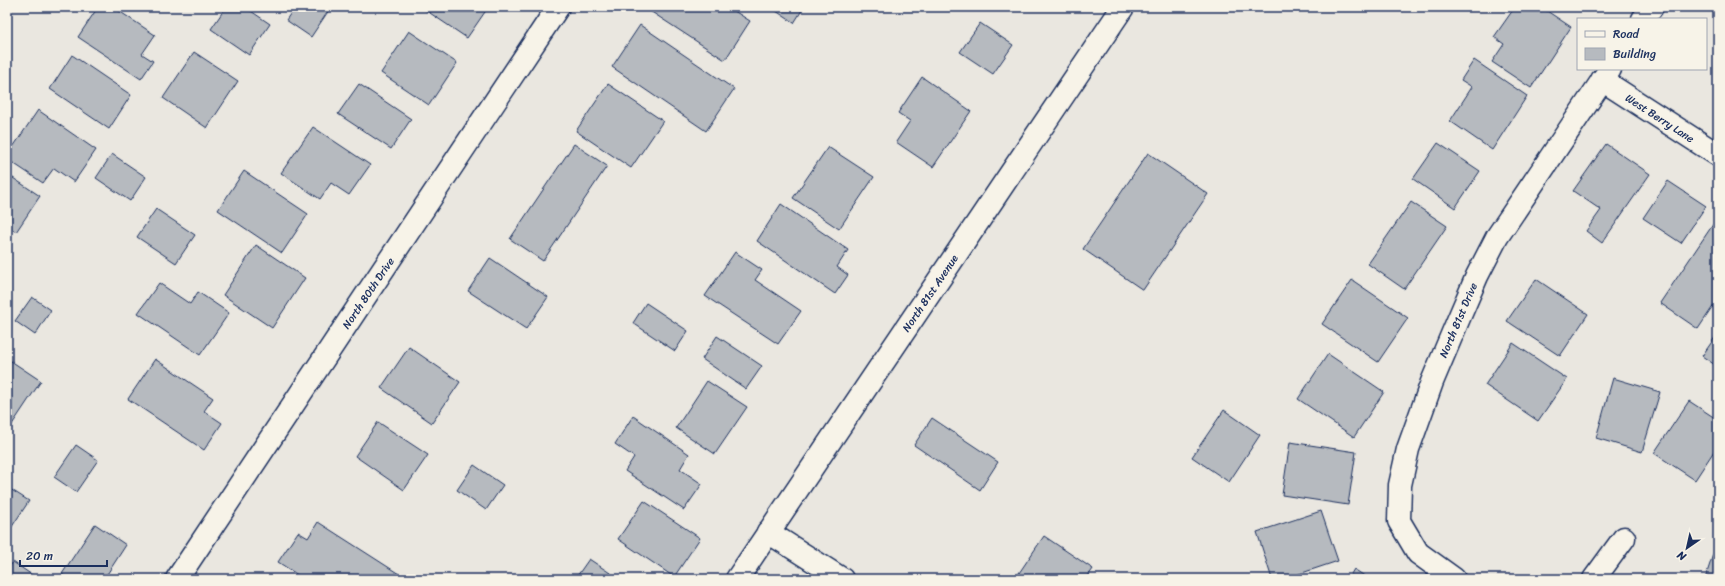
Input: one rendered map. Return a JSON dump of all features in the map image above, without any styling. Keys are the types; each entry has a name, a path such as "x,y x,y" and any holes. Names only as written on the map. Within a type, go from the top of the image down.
{"street":[{"name":"North 80th Drive","path":"177,579 558,7"},
{"name":"North 81st Avenue","path":"737,579 1123,7"},
{"path":"1645,18 1652,7"},
{"name":"West Berry Lane","path":"1606,75 1718,155"},
{"name":"North 81st Drive","path":"1454,579 1418,553 1399,521 1400,485 1408,449 1432,382 1483,263 1497,237 1606,75"},
{"path":"768,532 842,579"},
{"path":"1594,579 1624,538"}],"building":[{"path":"98,7 113,7 155,35 142,54 153,61 141,79 78,37"},
{"path":"226,7 245,7 270,24 249,55 211,29"},
{"path":"295,7 331,7 311,37 286,20"},
{"path":"421,7 485,7 487,9 467,38"},
{"path":"653,7 728,7 750,21 725,60 650,11"},
{"path":"770,7 804,7 794,23"},
{"path":"1515,7 1541,7 1571,27 1531,88 1492,62 1504,44 1494,37"},
{"path":"980,23 1013,45 993,74 960,52"},
{"path":"640,25 734,89 706,131 612,67"},
{"path":"409,31 457,63 429,105 381,73"},
{"path":"194,52 238,81 207,128 163,98"},
{"path":"72,55 131,95 109,129 50,89"},
{"path":"1474,60 1527,96 1492,150 1450,121 1472,87 1461,80"},
{"path":"922,77 971,111 933,167 896,142 910,121 898,113"},
{"path":"359,84 411,119 391,149 338,114"},
{"path":"608,84 663,121 631,168 576,131"},
{"path":"38,110 96,150 74,182 54,168 43,183 7,159 7,156"},
{"path":"313,127 370,165 349,195 331,183 320,199 281,173"},
{"path":"1438,143 1480,171 1455,208 1413,179"},
{"path":"574,144 607,166 543,261 510,239"},
{"path":"1606,144 1650,174 1602,243 1586,231 1601,210 1573,191"},
{"path":"828,147 874,177 839,229 793,198"},
{"path":"1148,153 1208,194 1143,290 1083,249"},
{"path":"112,154 146,177 130,201 96,178"},
{"path":"244,171 308,214 282,253 218,210"},
{"path":"7,174 40,196 16,232 7,226"},
{"path":"1668,181 1706,206 1681,243 1643,218"},
{"path":"1411,202 1447,226 1404,289 1368,264"},
{"path":"781,204 848,250 837,267 848,275 835,294 757,241"},
{"path":"156,209 195,235 176,263 137,237"},
{"path":"1716,220 1718,222 1718,299 1698,329 1660,303"},
{"path":"256,245 305,278 272,328 223,295"},
{"path":"735,252 762,270 755,280 801,311 778,344 705,296"},
{"path":"490,258 548,297 526,329 468,291"},
{"path":"1536,279 1588,314 1560,356 1507,321"},
{"path":"1352,280 1408,318 1378,362 1322,324"},
{"path":"159,283 190,304 198,292 229,313 200,355 138,313"},
{"path":"32,297 51,310 35,335 15,321"},
{"path":"646,303 688,331 675,351 633,323"},
{"path":"717,336 762,366 746,389 702,359"},
{"path":"1716,336 1718,337 1718,367 1702,356"},
{"path":"1513,343 1567,379 1538,421 1485,385"},
{"path":"409,347 460,382 432,423 381,388"},
{"path":"1328,354 1384,392 1354,437 1298,399"},
{"path":"8,359 41,381 7,432 7,360"},
{"path":"155,359 213,398 204,411 222,423 204,450 128,399"},
{"path":"1613,378 1660,392 1642,452 1596,438"},
{"path":"707,381 747,407 715,454 676,428"},
{"path":"1689,401 1718,420 1718,445 1695,480 1654,453"},
{"path":"1224,410 1260,435 1229,482 1192,457"},
{"path":"633,416 689,454 680,469 702,484 684,510 625,471 634,457 615,444"},
{"path":"932,418 998,462 980,490 914,445"},
{"path":"378,422 428,455 404,490 355,456"},
{"path":"1290,442 1356,452 1348,505 1282,495"},
{"path":"76,445 98,460 76,492 54,477"},
{"path":"474,465 503,485 486,510 457,490"},
{"path":"7,487 29,501 7,534"},
{"path":"644,501 700,538 674,577 618,539"},
{"path":"1321,511 1338,561 1284,579 1272,579 1257,532"},
{"path":"318,522 399,574 395,579 304,579 278,562 298,532 308,538"},
{"path":"95,524 126,545 104,579 69,579 62,574"},
{"path":"1044,536 1093,569 1086,579 1015,579"},
{"path":"1718,539 1718,579 1705,579"},
{"path":"589,559 619,579 575,579"},
{"path":"13,562 38,579 7,579 7,570"},
{"path":"1354,569 1369,579 1348,579"}]}
